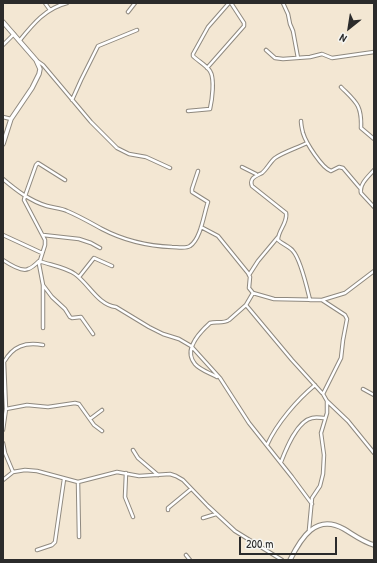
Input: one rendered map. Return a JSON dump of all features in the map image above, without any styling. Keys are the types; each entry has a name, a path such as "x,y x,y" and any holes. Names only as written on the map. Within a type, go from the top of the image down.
{"street":[{"path":"45,3 50,10"},
{"path":"20,40 37,21 50,10 67,3"},
{"path":"128,12 135,3"},
{"path":"188,111 210,109 213,91 211,74 193,54 208,27 230,3 244,23 244,26 207,68"},
{"path":"283,3 293,31 298,58"},
{"path":"3,22 36,60 43,65 98,130 117,148 129,154 146,157 170,168"},
{"path":"72,100 80,80 98,46 137,30"},
{"path":"3,45 14,33"},
{"path":"266,50 277,59 298,58 322,54 332,58 374,52"},
{"path":"3,144 11,119 40,74 36,60"},
{"path":"341,87 358,104 361,116 361,128 374,139"},
{"path":"3,117 11,119"},
{"path":"301,121 301,128 307,143 329,171 339,167 343,168 360,188 361,193 374,207"},
{"path":"307,143 274,159 266,169 261,173 256,174 251,181 252,186 286,212 286,219 279,231 278,237 258,261 249,275 249,288 253,293 274,299 322,300 345,293 374,271"},
{"path":"43,328 43,285 39,268 45,244 43,235 26,206 25,196 36,165 38,164 64,180"},
{"path":"242,167 256,174"},
{"path":"360,188 374,170"},
{"path":"3,179 25,196 49,207 61,208 68,211 103,230 132,242 163,246 188,247 192,245 202,227 208,202 192,192 198,171"},
{"path":"202,227 218,236 249,275"},
{"path":"3,235 42,253"},
{"path":"43,235 79,239 92,243 100,248"},
{"path":"278,237 279,241 293,250 302,271 310,300"},
{"path":"79,278 94,258 112,266"},
{"path":"3,260 14,267 26,270 40,261"},
{"path":"40,261 72,272 89,286 101,301 111,307 116,307 149,327 179,339 191,346 220,378 249,423 312,504"},
{"path":"43,285 52,297 65,309 70,317 81,317 93,334"},
{"path":"220,378 207,372 194,363 191,346 210,323 226,322 246,305 253,293"},
{"path":"322,300 345,315 347,319 341,358 323,394"},
{"path":"246,305 323,394 327,401 348,421 374,453"},
{"path":"4,362 18,347 24,344 31,343 43,345"},
{"path":"3,358 6,409 3,430"},
{"path":"267,445 272,435 286,416 315,385"},
{"path":"363,389 374,395"},
{"path":"290,560 309,530 313,494 320,486 323,474 324,455 321,433 326,418 327,401"},
{"path":"6,409 28,405 55,407 75,403 79,404 94,425 102,431"},
{"path":"90,419 102,410"},
{"path":"281,463 291,439 298,428 306,420 311,418 326,418"},
{"path":"3,443 4,453 13,472"},
{"path":"133,450 138,458 158,475"},
{"path":"3,480 13,472 25,470 38,471 78,482 109,474 126,473 139,476 170,474 183,480 235,531 282,560"},
{"path":"126,473 125,498 133,517"},
{"path":"37,550 52,545 54,542 64,479"},
{"path":"78,482 79,537"},
{"path":"168,510 191,489"},
{"path":"203,518 216,514"},
{"path":"309,530 324,524 336,525 366,543 374,546"},
{"path":"186,555 190,560"}]}
